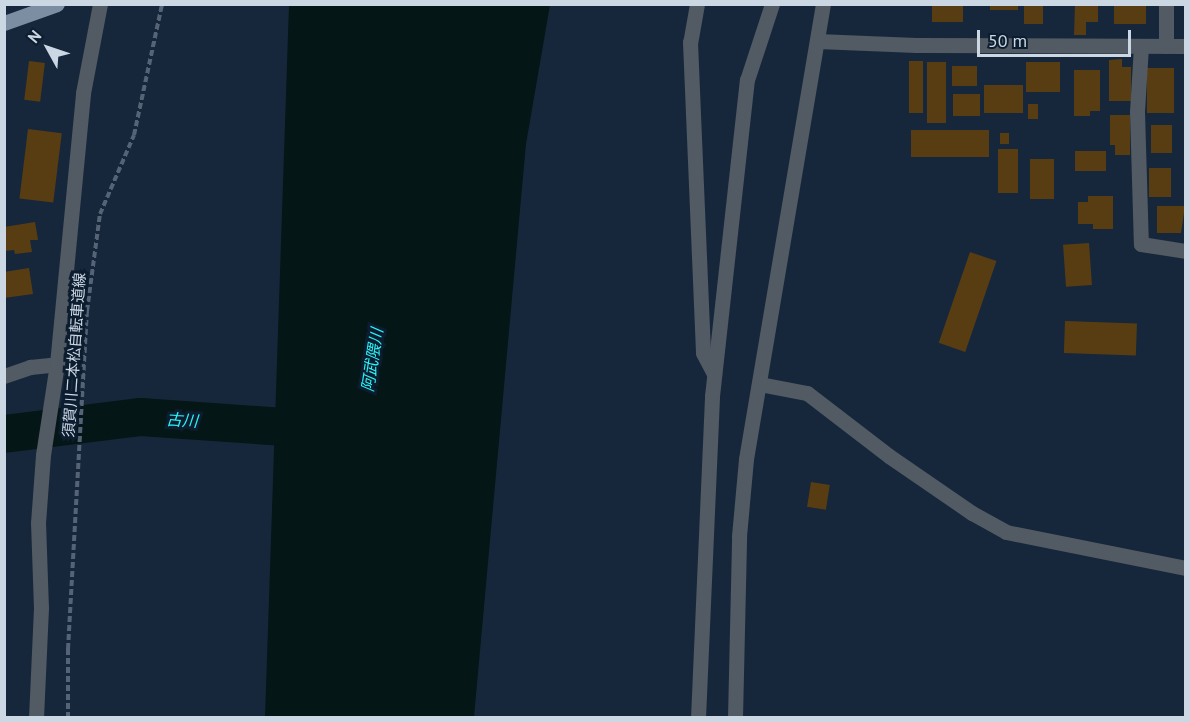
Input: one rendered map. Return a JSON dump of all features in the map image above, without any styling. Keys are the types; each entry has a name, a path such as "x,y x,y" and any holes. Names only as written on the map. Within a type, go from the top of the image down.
{"main road":[{"path":"4,23 57,4"}],"street":[{"path":"36,717 41,608 39,512 43,455 57,364 83,93 100,4"},
{"path":"697,4 690,42 703,353 714,374"},
{"path":"698,717 701,602 714,374 747,80 772,4"},
{"path":"735,717 739,536 746,459 823,4"},
{"path":"1166,4 1166,46"},
{"path":"817,41 916,45 1185,46"},
{"path":"1140,46 1137,112 1141,244 1185,251"},
{"path":"4,376 30,367 57,364"},
{"path":"759,384 807,393 889,456 972,513 1006,532 1185,568"},
{"path":"24,717 37,701"}],"path":[{"name":"須賀川二本松自転車道線","path":"68,717 68,649 87,311 100,214 134,135 162,4"}],"water":[{"name":"阿武隈川","path":"289,5 550,5 526,144 474,717 265,717"}],"building":[{"path":"932,4 963,4 963,22 932,22"},
{"path":"990,4 1018,4 1018,10 990,10"},
{"path":"1024,4 1043,4 1043,24 1024,24"},
{"path":"1075,4 1098,4 1098,22 1086,22 1086,35 1074,35"},
{"path":"1114,4 1146,4 1146,24 1114,24"},
{"path":"1122,59 1122,67 1131,67 1131,101 1109,101 1109,60"},
{"path":"29,61 45,63 40,102 24,100"},
{"path":"909,61 923,61 923,113 909,113"},
{"path":"927,62 946,62 946,123 927,123"},
{"path":"1026,62 1060,62 1060,92 1026,92"},
{"path":"952,66 977,66 977,86 952,86"},
{"path":"1147,68 1174,68 1174,113 1147,113"},
{"path":"1074,70 1100,70 1100,111 1090,111 1090,116 1074,116"},
{"path":"984,85 1023,85 1023,113 984,113"},
{"path":"953,94 980,94 980,116 953,116"},
{"path":"1028,104 1038,104 1038,119 1028,119"},
{"path":"1110,115 1130,115 1130,155 1115,155 1115,145 1110,145"},
{"path":"1151,125 1172,125 1172,153 1151,153"},
{"path":"28,129 62,133 53,203 19,198"},
{"path":"911,130 989,130 989,157 911,157"},
{"path":"1000,133 1009,133 1009,144 1000,144"},
{"path":"998,149 1018,149 1018,193 998,193"},
{"path":"1075,151 1106,151 1106,171 1075,171"},
{"path":"1030,159 1054,159 1054,199 1030,199"},
{"path":"1149,168 1171,168 1171,197 1149,197"},
{"path":"1088,196 1113,196 1113,229 1093,229 1093,224 1078,224 1078,202 1088,202"},
{"path":"1157,206 1185,206 1181,233 1157,233"},
{"path":"35,222 38,240 30,240 32,252 15,254 14,250 4,251 4,227"},
{"path":"1089,243 1092,285 1066,287 1063,245"},
{"path":"970,252 996,261 965,352 939,343"},
{"path":"29,268 33,294 4,298 4,272"},
{"path":"1065,321 1137,324 1136,355 1064,353"},
{"path":"811,482 830,485 826,510 807,507"}],"waterway":[{"name":"古川","path":"4,434 141,417 326,430"}]}
